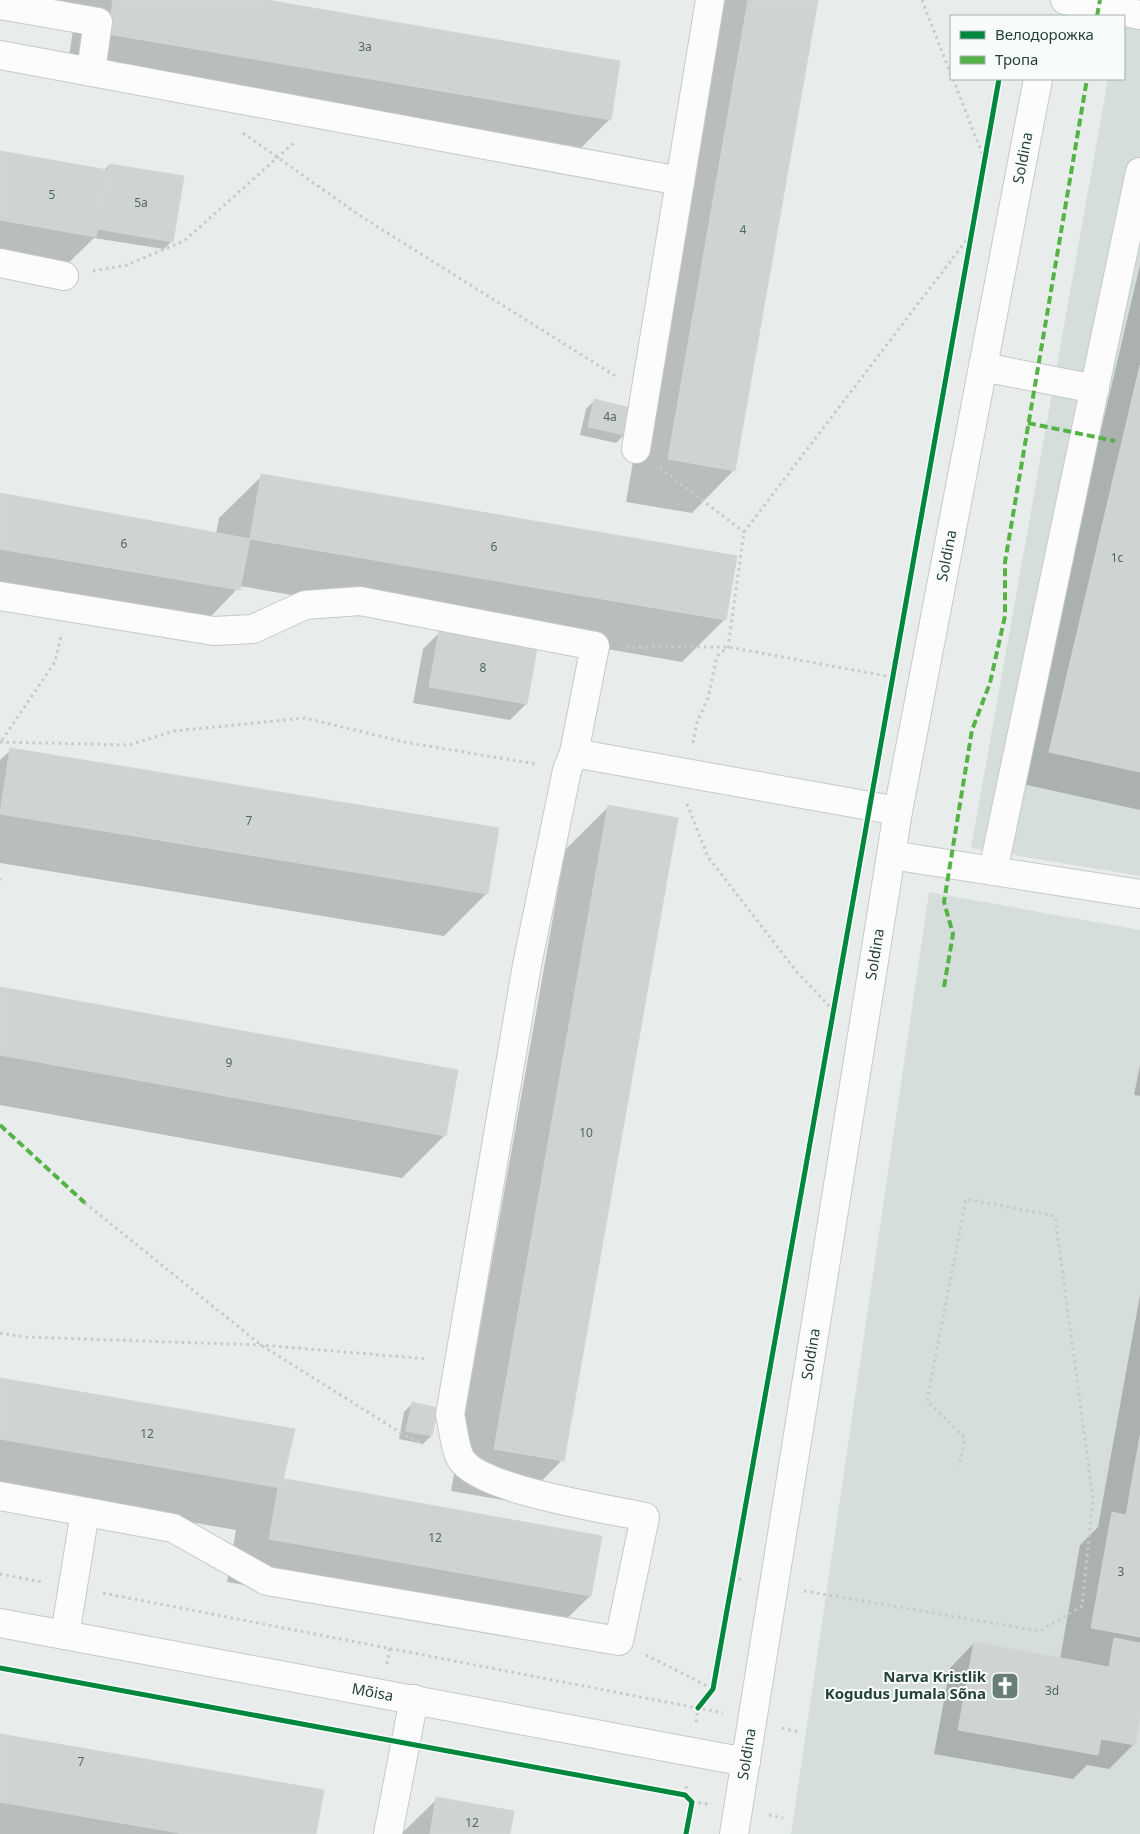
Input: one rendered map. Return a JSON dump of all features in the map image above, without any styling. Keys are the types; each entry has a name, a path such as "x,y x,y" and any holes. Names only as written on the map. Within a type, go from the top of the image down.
{"street":[{"path":"636,449 710,0"},
{"path":"1050,15 1053,0"},
{"path":"1065,0 1140,15"},
{"path":"0,5 98,22 91,70"},
{"path":"0,55 91,70 680,181"},
{"name":"Soldina","path":"734,1834 898,811 1038,80"},
{"path":"993,871 1140,172"},
{"path":"0,263 64,276"},
{"path":"983,367 1095,390"},
{"path":"0,596 214,631 253,629 305,605 360,602 595,646 527,965 450,1414 461,1460 484,1477 513,1489 645,1517 619,1641 266,1581 174,1528 0,1496"},
{"path":"571,761 688,774 898,811"},
{"path":"891,855 1140,894"},
{"path":"65,1635 84,1512"},
{"name":"Mõisa","path":"0,1623 746,1762"},
{"path":"388,1834 414,1699"}],"path":[{"path":"922,0 950,72"},
{"path":"953,80 985,161"},
{"path":"64,276 127,265 184,242 326,114"},
{"path":"238,129 362,217 645,394"},
{"path":"983,170 988,142"},
{"path":"968,252 973,224"},
{"path":"833,1010 797,972 708,857 687,804 688,774 697,722 708,698 717,656 728,647 744,532 972,233"},
{"path":"636,449 744,532"},
{"path":"1,742 55,662 68,607"},
{"path":"595,646 728,647 892,677"},
{"path":"891,686 894,668"},
{"path":"1,742 129,745 174,731 305,718 404,742 571,761"},
{"path":"832,1020 835,1000"},
{"path":"732,1578 1040,1631 1082,1606 1093,1499 1055,1216 966,1198 927,1401 965,1438 959,1467"},
{"path":"85,1203 260,1345 406,1436 461,1460"},
{"path":"0,1334 25,1337 260,1345 458,1361"},
{"path":"730,1587 734,1568"},
{"path":"0,1574 698,1708 798,1732"},
{"path":"619,1641 713,1689"},
{"path":"708,1696 713,1689 714,1680"},
{"path":"698,1708 703,1702"},
{"path":"677,1794 685,1795 692,1802 690,1810"}],"shaded area":[{"path":"1122,0 1140,0 1140,876 971,848 1108,80 1125,80 1125,15 1122,15"},
{"path":"929,892 1140,930 1140,1834 791,1834"}],"building":[{"path":"113,0 267,0 620,61 611,120 108,34"},
{"path":"748,0 818,0 735,471 668,459"},
{"path":"0,151 108,170 96,237 0,220"},
{"path":"109,164 184,176 173,242 98,229"},
{"path":"1140,365 1140,772 1049,752"},
{"path":"594,399 631,408 625,435 588,427"},
{"path":"261,474 737,556 726,620 250,539"},
{"path":"0,493 250,539 240,590 0,549"},
{"path":"439,631 537,648 527,704 429,687"},
{"path":"10,748 499,828 488,894 0,814"},
{"path":"608,805 678,818 564,1461 494,1449"},
{"path":"0,987 458,1070 446,1136 0,1055"},
{"path":"0,1378 295,1429 281,1488 0,1439"},
{"path":"412,1402 438,1408 432,1436 406,1431"},
{"path":"1140,1436 1140,1637 1091,1628 1112,1512 1126,1515"},
{"path":"280,1478 602,1536 591,1596 269,1539"},
{"path":"1114,1638 1140,1643 1140,1716 1135,1745 1101,1739 1098,1755 958,1730 974,1642 1109,1667"},
{"path":"0,1734 324,1790 316,1834 185,1834 0,1802"},
{"path":"436,1797 514,1811 510,1834 430,1834"}],"marked path":[{"path":"1097,15 1100,0"},
{"path":"944,987 953,934 944,902 972,730 990,683 1005,616 1005,562 1087,80"},
{"path":"1028,423 1115,441"},
{"path":"0,1125 85,1203"}],"cycle path":[{"path":"698,1708 713,1689 999,80"},
{"path":"0,1668 685,1795 692,1802 686,1834"}],"place":[{"name":"Narva Kristlik Kogudus Jumala Sõna","path":"1005,1686"}]}
